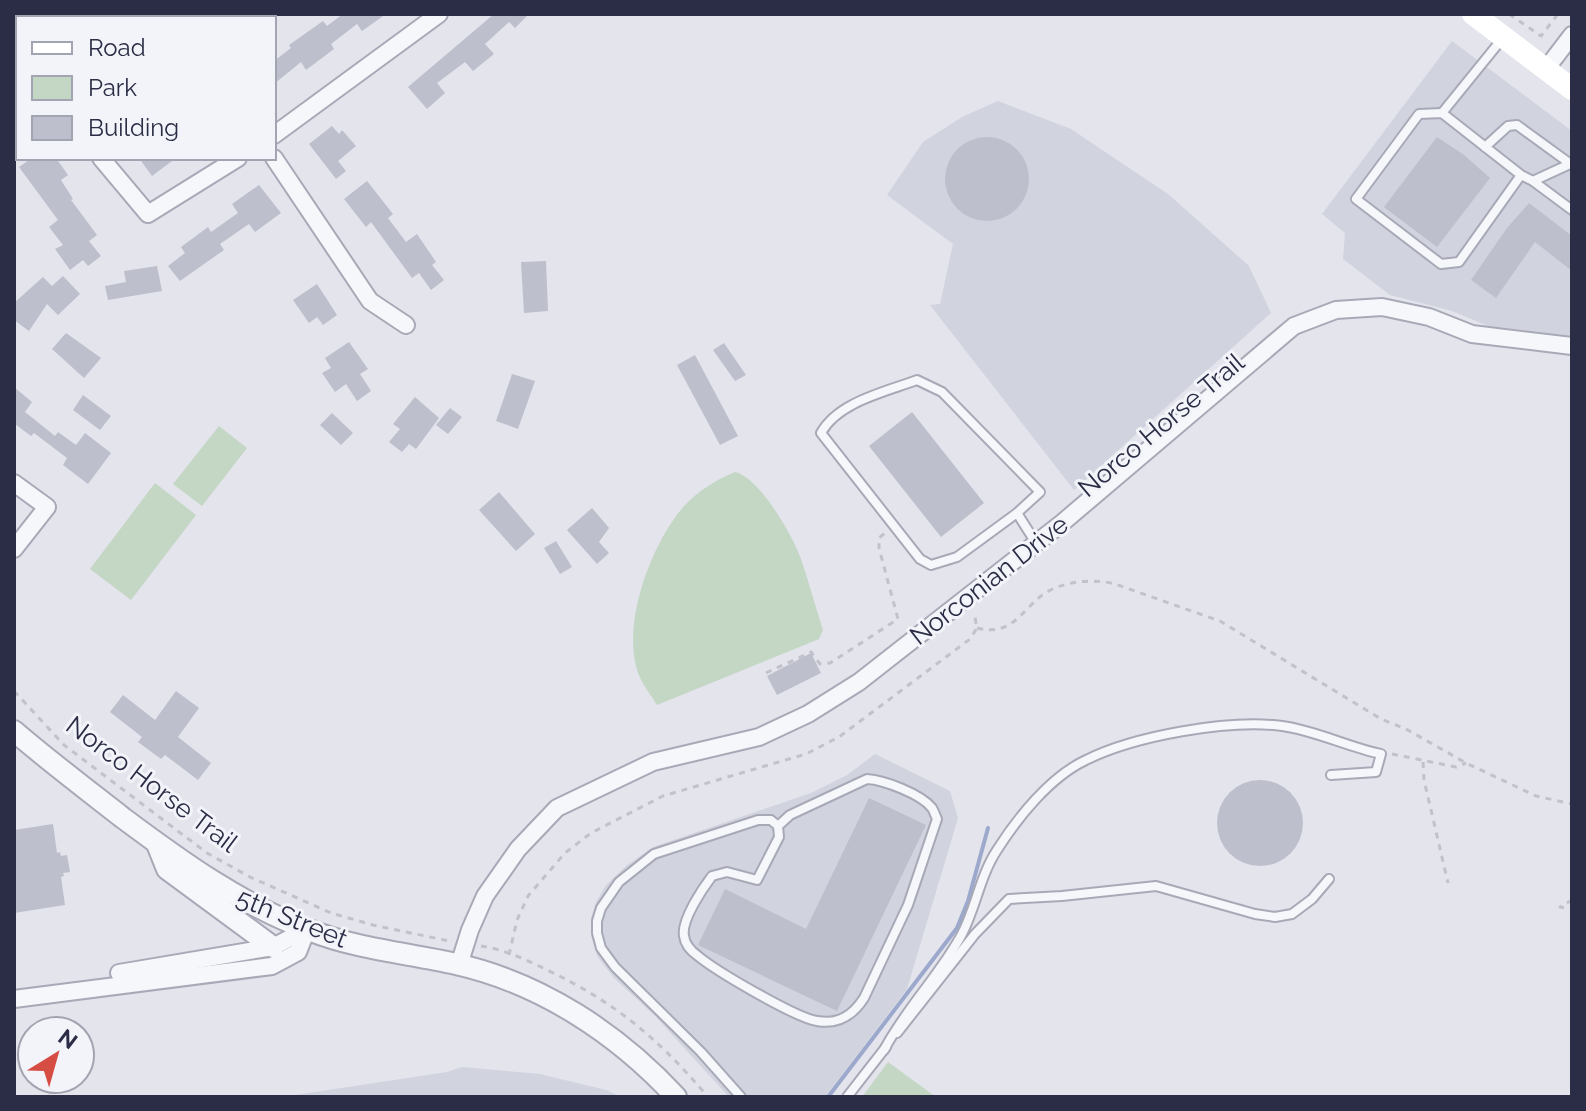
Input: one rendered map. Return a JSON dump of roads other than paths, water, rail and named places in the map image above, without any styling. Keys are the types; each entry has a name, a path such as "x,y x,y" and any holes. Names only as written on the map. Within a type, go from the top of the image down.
{"main road":[{"path":"1473,14 1572,89"}],"street":[{"path":"276,134 439,14"},
{"path":"1546,69 1572,35"},
{"path":"103,160 148,214 235,160"},
{"path":"275,160 370,301 406,325"},
{"name":"Norconian Drive","path":"459,965 485,896 518,849 557,808 653,762 759,737 808,714 859,682 1036,543 1294,326 1336,310 1382,307 1429,317 1472,334 1572,346"},
{"path":"14,483 47,507 14,549"},
{"name":"5th Street","path":"14,731 157,844 237,897 342,942 459,965 508,980 555,1001 598,1028 637,1059 676,1097"},
{"path":"157,844 167,869 273,947"},
{"path":"14,988 273,947 307,929"},
{"path":"14,999 272,966 298,952 307,929"}],"lane":[{"path":"1442,113 1503,37"},
{"path":"1521,175 1459,262 1441,264 1356,199 1419,114 1442,113 1521,175 1572,210"},
{"path":"1485,147 1508,126 1517,125 1572,164"},
{"path":"1533,181 1572,164"},
{"path":"917,380 942,392 1040,492 1017,513 957,557 931,565 920,559 821,433 828,420 864,400 917,380"},
{"path":"1017,513 1036,543"},
{"path":"884,1050 898,1023 963,932 984,872 997,850 1015,825 1058,778 1085,760 1161,736 1254,725 1284,726 1381,754 1376,772 1331,775"},
{"path":"741,1097 701,1052 615,967 601,948 597,921 601,908 619,882 654,854 758,820 771,820 778,826 779,837 757,880 727,872 712,876 686,921 683,935 687,947 763,995 816,1021 846,1018 864,998 908,905 937,819 932,807 921,799 882,780 867,779 790,815 778,826"},
{"path":"847,1097 975,934 1009,899 1156,886 1275,917 1292,914 1312,899 1329,879"}],"waterway":[{"path":"828,1097 957,928 968,901 988,828"}]}
